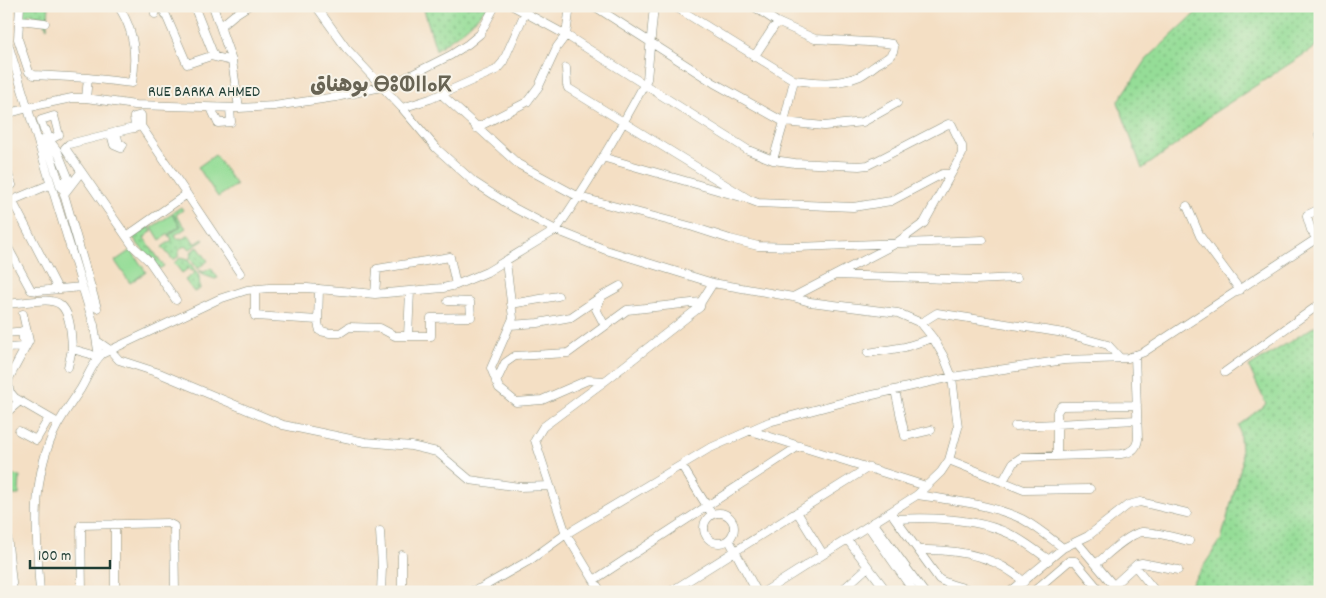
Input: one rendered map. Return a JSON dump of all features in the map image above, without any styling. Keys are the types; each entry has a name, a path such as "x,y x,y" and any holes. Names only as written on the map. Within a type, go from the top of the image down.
{"street":[{"path":"20,6 18,39 29,72 34,75 118,82 118,87 131,88 134,69 134,46 130,28 118,6"},
{"path":"162,6 187,64 214,56 232,60"},
{"path":"194,6 214,56"},
{"path":"211,108 218,123 231,122 234,108 232,60 213,6"},
{"path":"316,6 346,48 436,148 474,182 514,208 556,230 606,250 713,283 793,297 810,302 898,313 921,323 933,338 944,357 952,377 958,428 949,460 941,472 917,494 764,592"},
{"name":"RUE BARKA AHMED","path":"6,114 28,107 72,98 86,98 135,105 234,108 274,106 336,97 403,79 451,55 480,34 495,6"},
{"path":"513,6 527,10 748,150 773,160 848,166 868,164 948,124 952,125 962,146 962,154 924,223 895,244 793,297"},
{"path":"476,128 527,102 539,86 557,47 566,36 570,6"},
{"path":"594,6 714,83 784,122 824,126 863,122 897,103"},
{"path":"40,592 35,529 39,478 58,423 99,357 110,350 219,299 247,290 269,288 375,294 443,288 456,285 506,262 556,230 579,197 624,121 646,79 654,6"},
{"path":"674,6 794,80 820,84 860,76 890,57 893,52 894,47 892,44 886,43 814,39 777,22 754,6"},
{"path":"221,26 245,7"},
{"path":"402,108 441,94 496,70 503,62 527,10"},
{"path":"19,20 29,21 29,16 43,17 44,23"},
{"path":"754,56 777,22"},
{"path":"6,37 28,107 44,140 53,151 68,177 54,196"},
{"path":"566,68 568,88 750,200"},
{"path":"86,98 88,78"},
{"path":"773,160 794,80"},
{"path":"441,94 476,128 518,164 579,197 693,227 730,239 758,246 797,247 983,240"},
{"path":"53,151 68,144 138,127 187,194 240,272"},
{"path":"44,140 53,151 81,172 133,246 149,261 176,300"},
{"path":"53,151 51,184 97,341 99,357"},
{"path":"602,156 758,203 853,207 891,201 942,174 950,174"},
{"path":"6,169 12,185 6,189"},
{"path":"81,172 64,194 98,308"},
{"path":"6,203 51,184"},
{"path":"126,236 187,194"},
{"path":"15,206 58,289"},
{"path":"1187,206 1200,236 1240,290"},
{"path":"470,592 481,588 530,560 566,534 708,450 768,422 855,399 952,377 1064,360 1120,358 1144,352 1318,242 1307,215 1320,208"},
{"path":"6,244 31,290 82,287"},
{"path":"375,294 376,269 450,257 456,285"},
{"path":"506,262 513,318 491,368 499,388 516,402 542,400 588,380 605,381"},
{"path":"834,275 974,280 1017,278"},
{"path":"601,592 566,534 535,440 543,427 700,307 701,302 713,283"},
{"path":"510,325 538,323 571,317 620,286"},
{"path":"255,289 255,316 318,320"},
{"path":"319,290 318,320 320,331 330,334 340,333 349,327 380,328 395,336 431,336 431,318 471,317 470,302 448,301"},
{"path":"408,336 410,291"},
{"path":"511,304 558,296"},
{"path":"602,296 596,309 605,326"},
{"path":"6,304 50,300 60,303 66,310 71,330 72,349 68,366"},
{"path":"496,382 504,363 515,356 568,353 627,310 701,302"},
{"path":"1225,372 1320,304"},
{"path":"23,314 25,331 29,341 24,347 8,382 11,394 58,423"},
{"path":"921,323 937,314 1064,333 1108,345 1120,358"},
{"path":"6,333 25,331"},
{"path":"868,353 905,347 933,338"},
{"path":"97,341 110,350 119,360 160,373 283,425 365,442 411,446 437,452 470,480 519,487 550,486"},
{"path":"6,348 24,347"},
{"path":"72,349 99,357"},
{"path":"1003,481 1010,467 1018,459 1028,456 1128,453 1134,449 1137,442 1135,355"},
{"path":"895,390 905,436 930,430"},
{"path":"6,413 20,401"},
{"path":"1057,455 1058,409 1064,406 1137,405"},
{"path":"20,431 36,440 49,418"},
{"path":"1015,426 1137,420"},
{"path":"748,430 926,486"},
{"path":"594,580 799,446"},
{"path":"949,460 1028,490 1090,489"},
{"path":"682,466 712,514"},
{"path":"670,592 869,467"},
{"path":"917,494 1003,512 1035,527 1063,548"},
{"path":"1010,592 1063,548 1093,532 1128,505 1140,502 1187,513"},
{"path":"891,511 942,581 974,592"},
{"path":"797,512 823,554"},
{"path":"722,513 733,522 734,531 729,540 720,543 707,536 704,527 705,522 712,514 722,513"},
{"path":"896,519 948,519 994,527 1021,540 1049,560"},
{"path":"82,592 81,525 168,522 174,526 175,592"},
{"path":"114,524 115,592"},
{"path":"870,524 914,592"},
{"path":"870,524 924,592"},
{"path":"6,526 13,592"},
{"path":"380,531 382,567 380,592"},
{"path":"1096,564 1140,532 1149,532 1189,541"},
{"path":"846,539 884,588 874,592"},
{"path":"729,540 757,592"},
{"path":"1077,542 1119,592"},
{"path":"920,550 946,551 981,557 1009,569 1024,582"},
{"path":"402,555 402,592"},
{"path":"1033,592 1069,561 1073,560 1076,561 1101,592"},
{"path":"1114,585 1135,566 1144,562 1178,570"},
{"path":"1135,566 1156,592"},
{"path":"840,592 868,567"}],"green space":[{"path":"23,6 49,6 47,28 44,16 28,14 27,19 22,19"},
{"path":"423,6 492,6 436,50"},
{"path":"1203,6 1320,6 1320,44 1212,114 1180,142 1142,169 1118,102 1147,59"},
{"path":"215,155 236,185 218,197 198,167"},
{"path":"181,207 183,210 176,215 186,228 175,235 178,239 182,239 189,235 195,244 204,240 190,249 182,247 179,251 179,256 173,260 162,247 172,240 168,236 181,226 172,213"},
{"path":"172,214 180,226 160,240 152,227"},
{"path":"149,226 152,231 144,238 164,266 159,269 133,237"},
{"path":"198,247 208,261 198,268 200,272 211,268 218,278 215,279 201,274 190,258 192,251"},
{"path":"131,250 146,272 130,283 115,261"},
{"path":"180,258 188,260 199,276 200,289 194,292 185,280 195,273 192,270 190,271 189,268 182,273 174,263"},
{"path":"1320,323 1320,592 1186,592 1221,540 1242,463 1239,425 1266,404 1249,367"},
{"path":"6,475 20,476 19,495 6,495"}],"district":[{"name":"بوهناق ⴱⵓⵀⵏⵏⴰⴽ","path":"381,87"}]}
